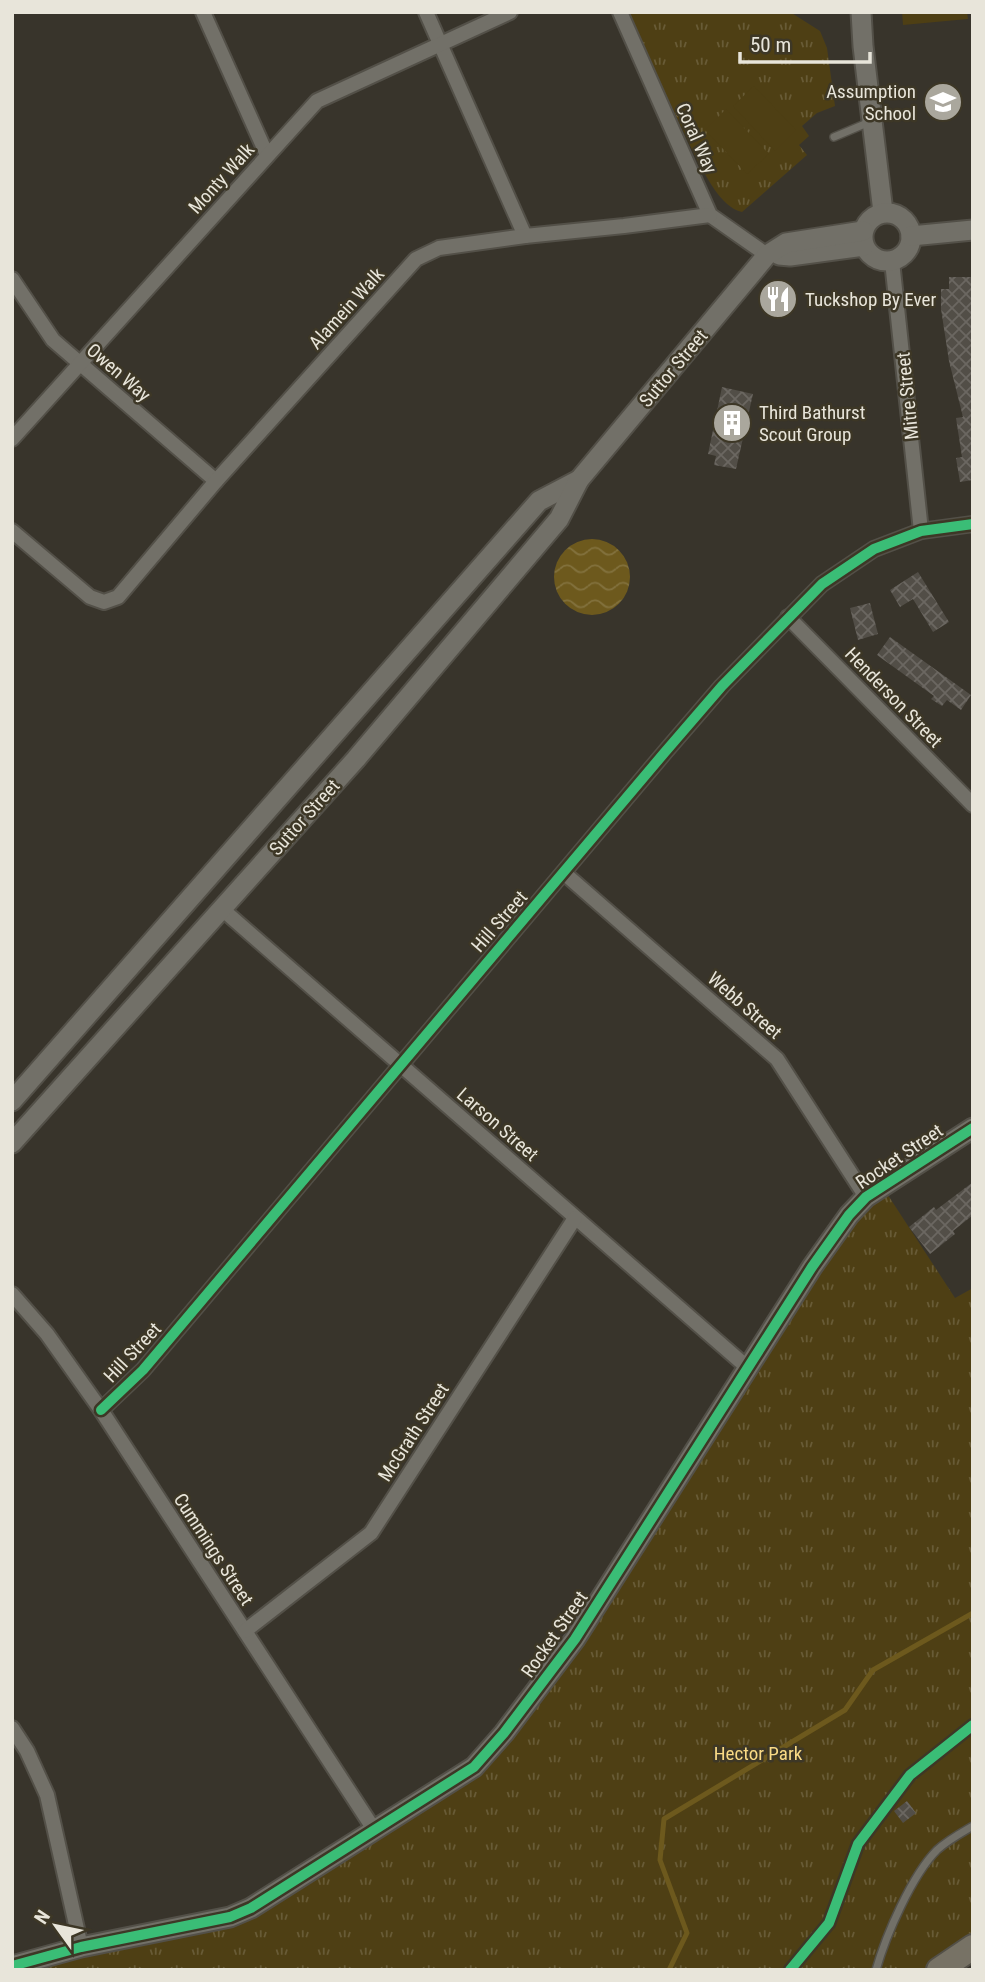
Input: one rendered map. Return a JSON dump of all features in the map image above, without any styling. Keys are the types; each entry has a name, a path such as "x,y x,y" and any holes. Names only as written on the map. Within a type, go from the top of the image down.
{"highway":[{"path":"939,1970 973,1947"}],"main road":[{"path":"861,12 883,212"},
{"path":"883,212 899,215 910,228 911,236 906,252 892,261 872,257 863,239 870,219 883,212"},
{"path":"911,236 973,230"},
{"name":"Suttor Street","path":"12,1143 356,758 559,519 579,480 767,255 786,243 863,239"},
{"name":"Suttor Street","path":"12,1101 539,501 579,480"},
{"name":"Rocket Street","path":"12,1966 81,1947 230,1917 251,1908 474,1768 575,1639 820,1256 849,1215 866,1197 973,1128"}],"street":[{"path":"203,12 267,155"},
{"path":"426,12 525,236"},
{"name":"Monty Walk","path":"12,439 317,100 510,12"},
{"name":"Coral Way","path":"620,12 710,215"},
{"path":"710,215 767,255"},
{"name":"Alamein Walk","path":"12,531 90,597 104,602 118,597 216,481 416,259 439,248 710,215"},
{"name":"Mitre Street","path":"892,261 920,531"},
{"name":"Owen Way","path":"12,279 53,340 216,481"},
{"name":"Hill Street","path":"101,1410 143,1370 664,751 788,617 822,584 874,549 920,531 973,524"},
{"name":"Henderson Street","path":"788,617 970,799"},
{"name":"Webb Street","path":"564,873 777,1059 866,1197"},
{"name":"Larson Street","path":"222,909 748,1368"},
{"name":"McGrath Street","path":"245,1632 370,1533 575,1218"},
{"name":"Cummings Street","path":"12,1294 47,1334 101,1410 375,1831"},
{"path":"12,1728 27,1751 47,1795 81,1947"}],"lane":[{"path":"834,137 872,121"},
{"path":"876,1970 902,1905 921,1871 939,1849 973,1825"}],"green space":[{"path":"627,12 790,12 820,31 827,48 835,106 817,113 802,126 809,136 799,145 807,155 742,212 720,197 704,172"},
{"path":"902,12 967,12 968,19 903,25"},
{"path":"754,86 796,130 775,151 733,106"},
{"path":"726,109 769,154 747,174 705,130"},
{"name":"Hector Park","path":"882,1186 955,1298 973,1288 973,1947 939,1970 12,1970 230,1917 375,1831 504,1733 812,1267"}],"water":[{"path":"592,539 606,542 619,550 627,563 630,577 627,591 619,604 606,612 592,615 578,612 565,604 557,591 554,577 557,563 565,550 578,542"}],"building":[{"path":"949,277 971,277 973,480 960,482 956,458 962,457 956,418 963,417 949,361 941,309 941,289 949,289"},
{"name":"Third Bathurst Scout Group","path":"722,387 753,394 736,469 714,465 716,456 708,454"},
{"path":"918,572 949,622 933,632 913,599 900,607 890,590"},
{"path":"870,603 878,634 858,640 850,608"},
{"path":"890,637 971,695 961,710 947,700 942,706 931,699 934,696 877,655"},
{"path":"973,1182 973,1215 930,1254 909,1227"},
{"path":"907,1801 916,1813 903,1823 894,1811"}],"waterway":[{"path":"669,1970 687,1933 660,1860 664,1819 845,1710 873,1670 973,1613"}],"cycle path":[{"path":"101,1410 143,1370 722,686 822,584 874,549 921,531 973,524"},
{"path":"12,1966 81,1947 230,1917 251,1908 474,1767 504,1733 575,1639 812,1267 849,1215 866,1197 973,1128"},
{"path":"790,1970 829,1923 858,1844 910,1775 973,1725"}],"place":[{"name":"Assumption School","path":"943,102"},
{"name":"Tuckshop By Ever","path":"778,299"},
{"name":"Third Bathurst Scout Group","path":"732,423"}]}
